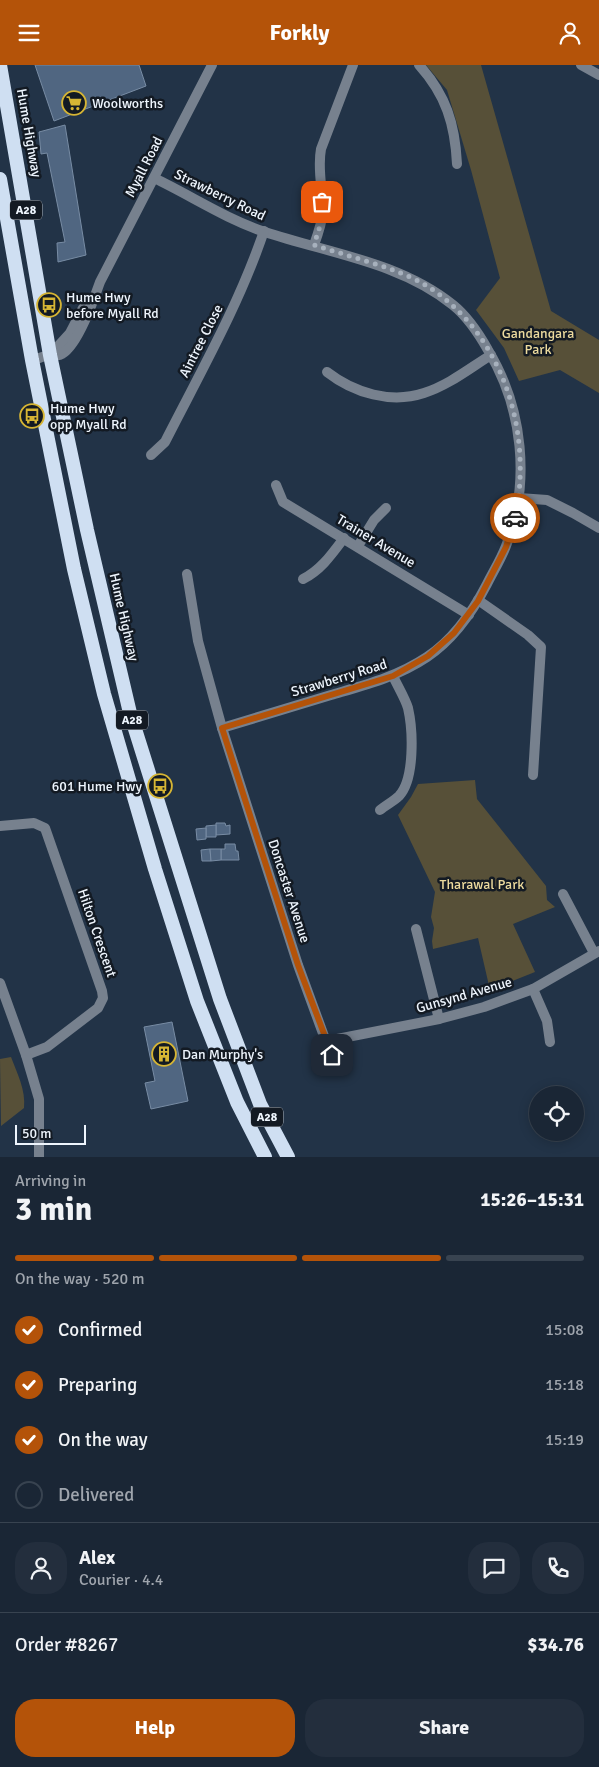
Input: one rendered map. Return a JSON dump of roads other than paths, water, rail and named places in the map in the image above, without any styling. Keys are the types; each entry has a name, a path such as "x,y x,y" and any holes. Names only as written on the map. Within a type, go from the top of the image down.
{"highway":[{"name":"Hume Highway","path":"0,65 50,355 87,530 130,713 220,999 260,1104 288,1157"},
{"name":"A28","path":"0,179 32,360 74,569 114,731 197,1001 237,1102 266,1157"}],"street":[{"name":"Myall Road","path":"32,360 50,355 58,356 72,344 93,304 100,282 212,65"},
{"path":"314,245 323,212 319,160 321,149 353,65"},
{"path":"418,65 433,82 442,97 454,127 457,164"},
{"path":"581,65 599,75"},
{"name":"Strawberry Road","path":"154,177 242,222 264,231 397,272 421,283 455,306 468,319 502,374 514,412 518,435 521,466 519,498 506,547 469,615 442,646 415,665 393,676 222,728"},
{"name":"Aintree Close","path":"151,455 165,442 231,312 254,261 264,231"},
{"path":"327,372 340,382 365,393 391,397 408,396 424,393 438,387 491,355"},
{"name":"Trainer Avenue","path":"276,485 283,501 469,615"},
{"path":"519,498 547,500 599,528"},
{"path":"358,546 374,520 386,508"},
{"path":"303,579 320,568 344,538"},
{"name":"Doncaster Avenue","path":"186,574 198,641 222,728 298,965 336,1069"},
{"path":"478,601 528,635 541,647 533,775"},
{"path":"380,810 399,796 406,785 410,771 411,728 408,707 393,676"},
{"name":"Hilton Crescent","path":"0,826 34,823 44,829 102,991 103,999 98,1009 47,1047 26,1055"},
{"path":"563,894 596,952"},
{"path":"416,929 439,1019"},
{"name":"Gunsynd Avenue","path":"327,1041 439,1019 484,1007 533,989 596,952"},
{"path":"0,983 26,1055 39,1099 39,1157"},
{"path":"533,989 547,1021 550,1043"}],"place":[{"name":"Woolworths","path":"74,103"},
{"name":"Hume Hwy before Myall Rd","path":"49,305"},
{"name":"Hume Hwy opp Myall Rd","path":"32,416"},
{"name":"601 Hume Hwy","path":"160,786"},
{"name":"Dan Murphy's","path":"164,1054"}],"park label":[{"name":"Gandangara Park","path":"538,341"},
{"name":"Tharawal Park","path":"482,884"}]}
